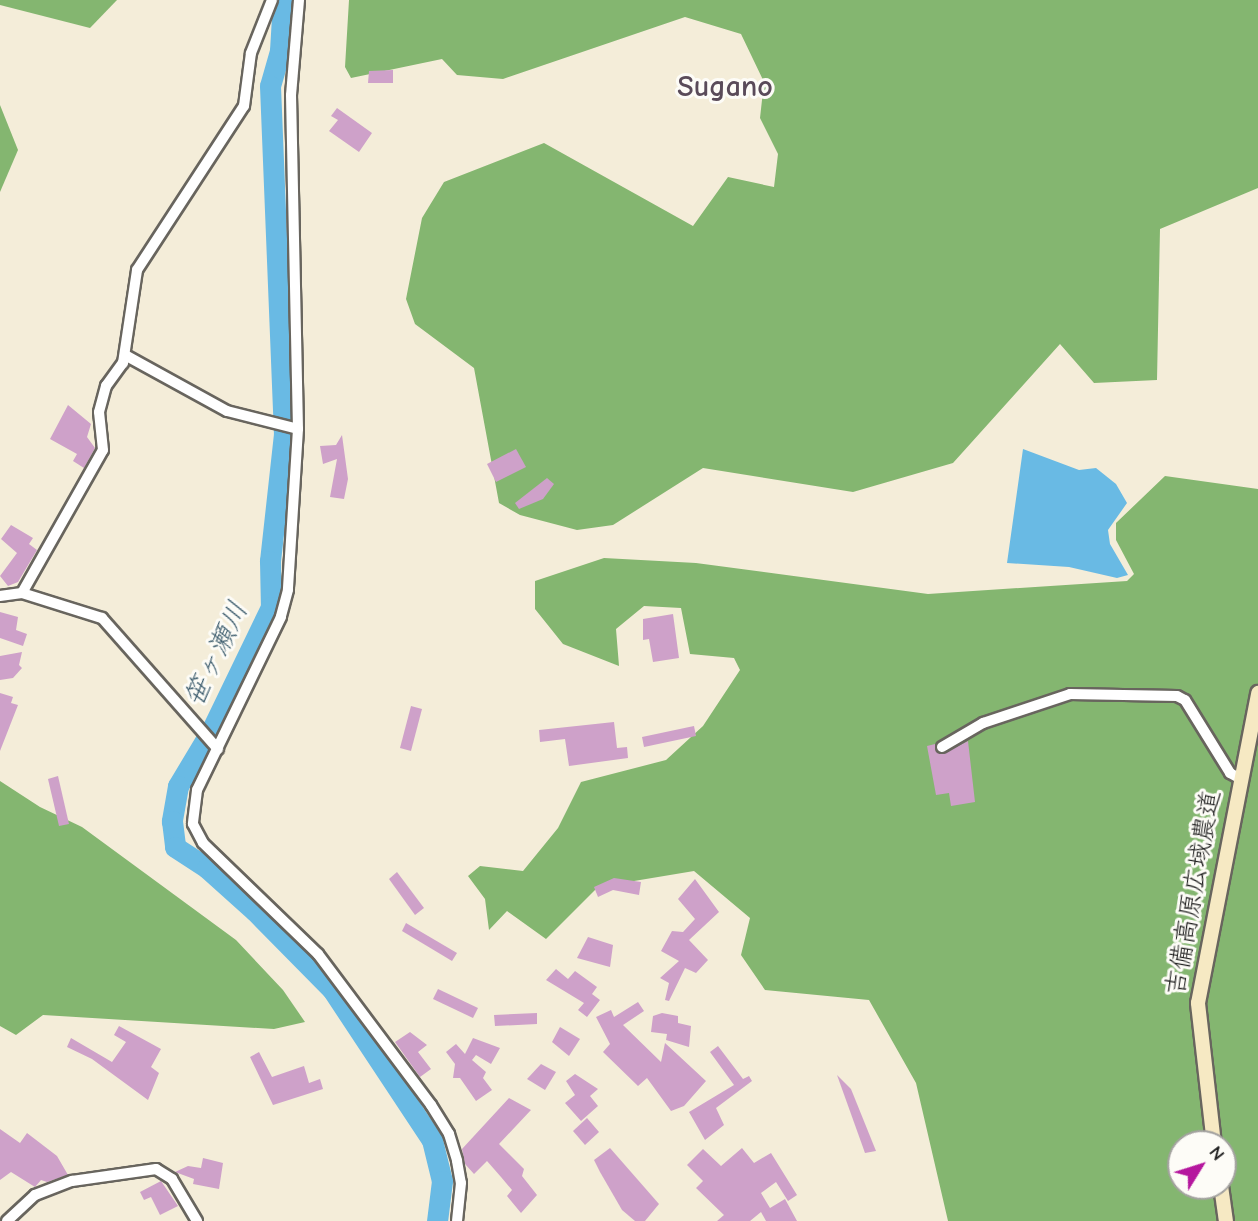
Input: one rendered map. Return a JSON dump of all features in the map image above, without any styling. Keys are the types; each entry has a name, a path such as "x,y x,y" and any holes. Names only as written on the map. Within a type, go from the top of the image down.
{"street":[{"path":"22,593 103,450 102,399 125,355 137,270 244,106 251,53 272,0"},
{"path":"299,0 291,95 294,429 288,590 281,617 215,746 193,802 197,835 318,954 430,1105 449,1134 457,1160 461,1183 457,1221"},
{"path":"125,355 227,411 294,429"},
{"path":"0,596 22,593 103,618 215,746"},
{"name":"吉備高原広域農道","path":"1212,1130 1198,1003 1239,778 1258,693"},
{"path":"942,747 983,723 1070,694 1177,696 1185,700 1230,773 1239,778"},
{"path":"7,1221 35,1195 72,1181 156,1169 172,1179 197,1221"},
{"path":"1223,1200 1226,1221"}],"green space":[{"path":"0,0 117,0 90,28 0,5"},
{"path":"349,0 1258,0 1258,188 1160,229 1157,380 1094,383 1060,344 953,463 853,492 703,468 613,525 577,530 520,515 499,503 474,368 415,324 406,299 422,218 444,182 544,143 693,226 728,177 774,187 778,154 760,118 764,82 741,34 685,17 503,79 457,75 442,59 351,78 345,67"},
{"path":"0,105 18,150 0,192"},
{"path":"1165,476 1258,489 1258,1221 948,1221 916,1083 869,1000 765,990 741,955 750,918 694,871 598,887 546,939 507,911 489,930 485,899 468,876 480,866 523,871 558,828 581,782 666,760 703,726 740,670 734,658 690,654 681,608 644,606 616,629 619,666 563,644 535,609 535,581 604,558 696,563 928,594 1127,581 1134,574 1116,540 1116,523"},
{"path":"0,781 40,807 82,827 236,940 283,990 305,1022 274,1029 43,1015 16,1035 0,1026"}],"water":[{"path":"1023,449 1079,470 1096,468 1116,484 1127,503 1108,530 1110,544 1128,575 1117,578 1069,567 1007,563"}],"building":[{"path":"393,70 393,83 368,83 369,71"},
{"path":"337,108 372,133 359,152 329,131 338,120 331,116"},
{"path":"68,405 91,424 87,437 95,448 84,468 73,461 77,454 50,439"},
{"path":"342,435 348,479 344,499 330,497 337,459 323,464 320,446 336,445"},
{"path":"516,449 526,467 496,482 487,464"},
{"path":"547,478 554,484 543,499 519,509 515,503"},
{"path":"11,525 33,538 29,544 37,550 18,582 8,586 0,576 17,553 1,539"},
{"path":"0,612 18,617 16,630 27,634 23,646 0,638"},
{"path":"673,614 679,658 653,662 649,639 643,640 643,619"},
{"path":"22,652 19,665 22,668 13,678 0,680 0,656"},
{"path":"0,693 13,697 11,703 18,705 0,751"},
{"path":"411,706 422,709 411,751 400,748"},
{"path":"614,722 617,748 627,747 628,758 569,766 565,739 540,742 539,730"},
{"path":"694,726 696,736 644,747 642,737"},
{"path":"968,741 975,802 951,806 949,793 936,795 927,746 935,744 936,751 943,754"},
{"path":"58,776 69,824 59,826 48,779"},
{"path":"397,872 424,908 415,915 389,879"},
{"path":"614,878 641,882 639,895 613,890 598,897 594,887"},
{"path":"695,879 719,912 689,940 708,960 696,973 685,968 669,1001 665,1000 669,983 660,978 679,961 661,951 672,931 683,932 695,919 678,899"},
{"path":"406,923 457,953 452,961 402,931"},
{"path":"588,937 613,945 610,967 577,958"},
{"path":"556,969 568,979 575,971 597,987 592,994 600,1000 587,1017 578,1010 584,1003 546,980"},
{"path":"438,989 478,1008 473,1018 433,999"},
{"path":"638,1002 644,1011 623,1025 661,1062 665,1043 706,1081 684,1106 671,1111 647,1078 638,1086 603,1052 610,1044 596,1017 611,1010 614,1017"},
{"path":"537,1013 537,1024 495,1026 494,1015"},
{"path":"662,1013 678,1016 678,1023 691,1026 689,1047 666,1040 667,1034 651,1032 653,1016"},
{"path":"119,1026 161,1049 151,1067 159,1073 148,1100 92,1059 67,1047 71,1038 112,1062 126,1042 114,1035"},
{"path":"560,1027 580,1039 569,1056 552,1042"},
{"path":"410,1032 427,1045 418,1052 431,1069 420,1077 395,1042"},
{"path":"473,1038 500,1048 491,1064 476,1055 472,1060 486,1072 483,1078 492,1090 476,1101 460,1078 453,1078 455,1064 446,1052 456,1044 465,1054"},
{"path":"718,1046 743,1079 749,1076 752,1081 716,1108 724,1125 705,1140 689,1112 734,1085 710,1052"},
{"path":"259,1052 272,1077 304,1066 309,1083 320,1079 323,1089 273,1105 250,1057"},
{"path":"541,1064 556,1072 545,1090 527,1079"},
{"path":"575,1074 598,1089 590,1096 598,1106 581,1121 565,1103 575,1095 566,1081"},
{"path":"837,1075 851,1089 876,1151 865,1153"},
{"path":"509,1098 531,1110 499,1144 524,1169 522,1176 537,1195 521,1213 507,1196 512,1190 487,1161 474,1174 465,1164 462,1149"},
{"path":"587,1118 599,1132 585,1145 573,1131"},
{"path":"0,1129 20,1143 27,1133 57,1156 68,1175 47,1182 41,1180 35,1187 11,1172 0,1180"},
{"path":"610,1148 659,1204 645,1221 635,1221 622,1210 594,1160"},
{"path":"742,1148 754,1163 771,1153 797,1195 788,1201 776,1182 761,1193 770,1208 785,1199 797,1221 766,1221 761,1212 750,1221 717,1221 724,1215 696,1188 703,1181 687,1165 703,1149 721,1166"},
{"path":"203,1158 223,1163 219,1189 193,1184 194,1179 175,1172 188,1166 201,1168"},
{"path":"161,1181 178,1206 160,1215 151,1197 144,1200 140,1192"}],"waterway":[{"name":"笹ヶ瀬川","path":"283,0 280,51 270,86 284,434 270,561 271,607 211,731 178,786 172,821 175,847 207,868 255,911 332,989 432,1140 442,1181 437,1221"}],"district":[{"name":"Sugano","path":"725,87"}]}
